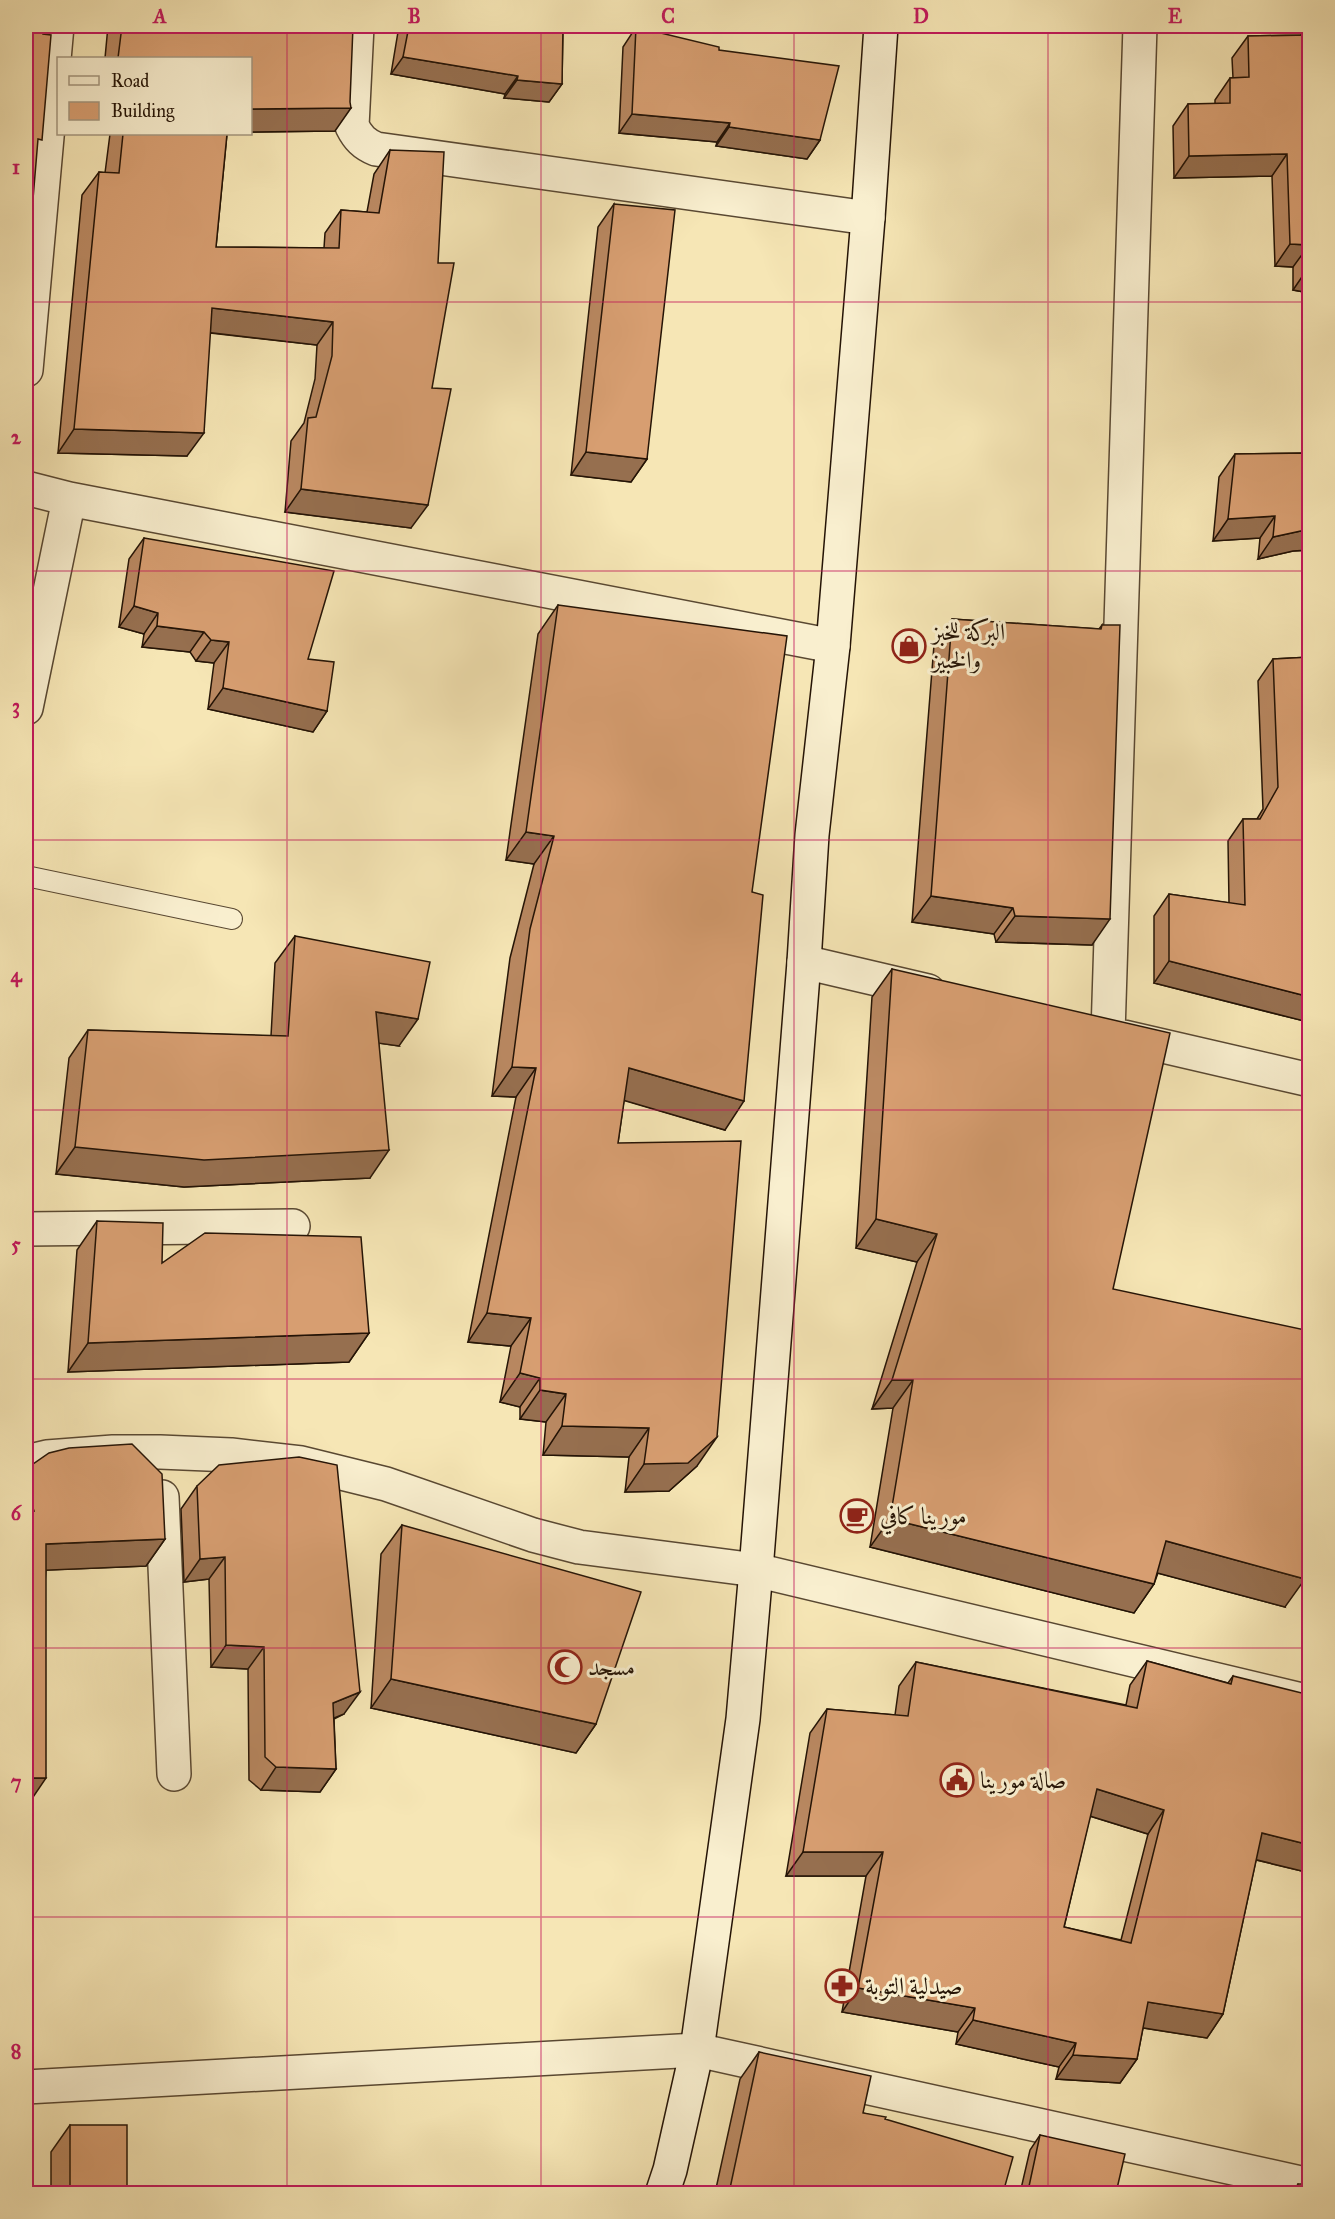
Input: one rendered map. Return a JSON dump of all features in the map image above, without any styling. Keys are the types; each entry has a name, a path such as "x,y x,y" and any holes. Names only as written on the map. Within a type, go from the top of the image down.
{"street":[{"path":"26,370 57,26"},
{"path":"357,26 352,126 357,136 365,144 376,149 868,218"},
{"path":"662,2193 670,2170 697,2050 743,1719 804,962 812,835 833,646 868,218 881,26"},
{"path":"1108,1033 1140,26"},
{"path":"26,488 69,499 833,646"},
{"path":"26,708 69,499"},
{"path":"804,962 962,999"},
{"path":"1074,1025 1310,1080"},
{"path":"26,1229 293,1227"},
{"path":"160,1452 174,1774"},
{"path":"26,1462 47,1457 160,1452 231,1455 301,1463 386,1484 533,1535 579,1547 756,1570 1310,1702"},
{"path":"26,2087 697,2050 1310,2185"}],"lane":[{"path":"26,876 232,919"}],"building":[{"path":"26,26 44,26 43,34 51,35 42,140 38,139 30,235 26,235"},
{"path":"122,26 353,26 351,108 252,109 252,57 118,57"},
{"path":"409,26 563,26 562,84 517,80 518,76 403,57"},
{"path":"636,27 719,47 719,50 839,66 820,140 729,127 730,123 632,114"},
{"path":"1310,35 1310,268 1308,268 1309,245 1290,244 1287,154 1189,156 1188,104 1230,103 1230,78 1249,77 1248,36"},
{"path":"123,135 227,135 216,247 339,248 341,210 379,213 390,150 444,152 438,263 454,263 432,388 451,389 428,505 301,489 308,418 316,417 332,356 333,322 212,308 204,433 74,429 99,172 119,173"},
{"path":"614,204 675,210 647,459 586,452"},
{"path":"1310,453 1310,529 1273,537 1275,516 1228,519 1235,454"},
{"path":"144,538 334,571 308,659 334,662 327,711 223,688 229,642 211,640 204,632 157,626 158,613 134,606"},
{"path":"558,605 787,636 752,892 763,895 744,1101 629,1068 618,1143 741,1141 717,1437 688,1463 644,1464 649,1428 562,1426 566,1394 540,1390 540,1378 520,1373 531,1318 487,1313 536,1068 512,1067 530,929 554,836 526,832"},
{"path":"952,619 1101,629 1102,625 1120,625 1110,919 1015,916 1013,908 931,896"},
{"path":"1310,657 1310,997 1169,961 1169,894 1245,905 1243,819 1260,819 1278,787 1273,659"},
{"path":"295,936 430,962 418,1019 376,1012 389,1150 204,1160 75,1147 88,1030 288,1036"},
{"path":"892,969 1170,1033 1113,1289 1310,1331 1310,1563 1305,1579 1166,1541 1154,1584 890,1519 913,1380 892,1380 937,1234 876,1219"},
{"path":"97,1221 163,1223 162,1263 205,1233 361,1237 369,1333 88,1343"},
{"path":"132,1444 162,1474 165,1539 46,1544 46,1778 26,1778 26,1511 34,1511 26,1488 26,1469 49,1453 69,1448"},
{"path":"299,1457 337,1465 360,1692 333,1703 336,1769 276,1767 265,1757 264,1647 226,1645 225,1557 200,1559 197,1486 219,1465"},
{"path":"402,1525 641,1592 596,1724 391,1679"},
{"path":"1147,1661 1231,1684 1233,1676 1310,1695 1310,1845 1262,1833 1223,2014 1148,2002 1137,2059 1073,2055 1076,2043 973,2020 975,2008 858,1988 883,1852 803,1852 827,1709 908,1716 916,1662 1137,1708","holes":["1097,1789 1164,1810 1131,1943 1064,1927"]},
{"path":"759,2052 871,2076 863,2113 886,2117 885,2119 1013,2157 1003,2193 729,2193"},
{"path":"70,2125 127,2125 127,2193 70,2193"},
{"path":"1040,2135 1125,2154 1116,2193 1028,2191"},
{"path":"1298,2184 1310,2184 1310,2193 1296,2193"}],"place":[{"name":"البركة للخبز والخبيز","path":"909,646"},
{"name":"مورينا كافي","path":"857,1516"},
{"name":"مسجد","path":"565,1667"},
{"name":"صالة مورينا","path":"957,1780"},
{"name":"صيدلية التوبة","path":"842,1986"}]}
